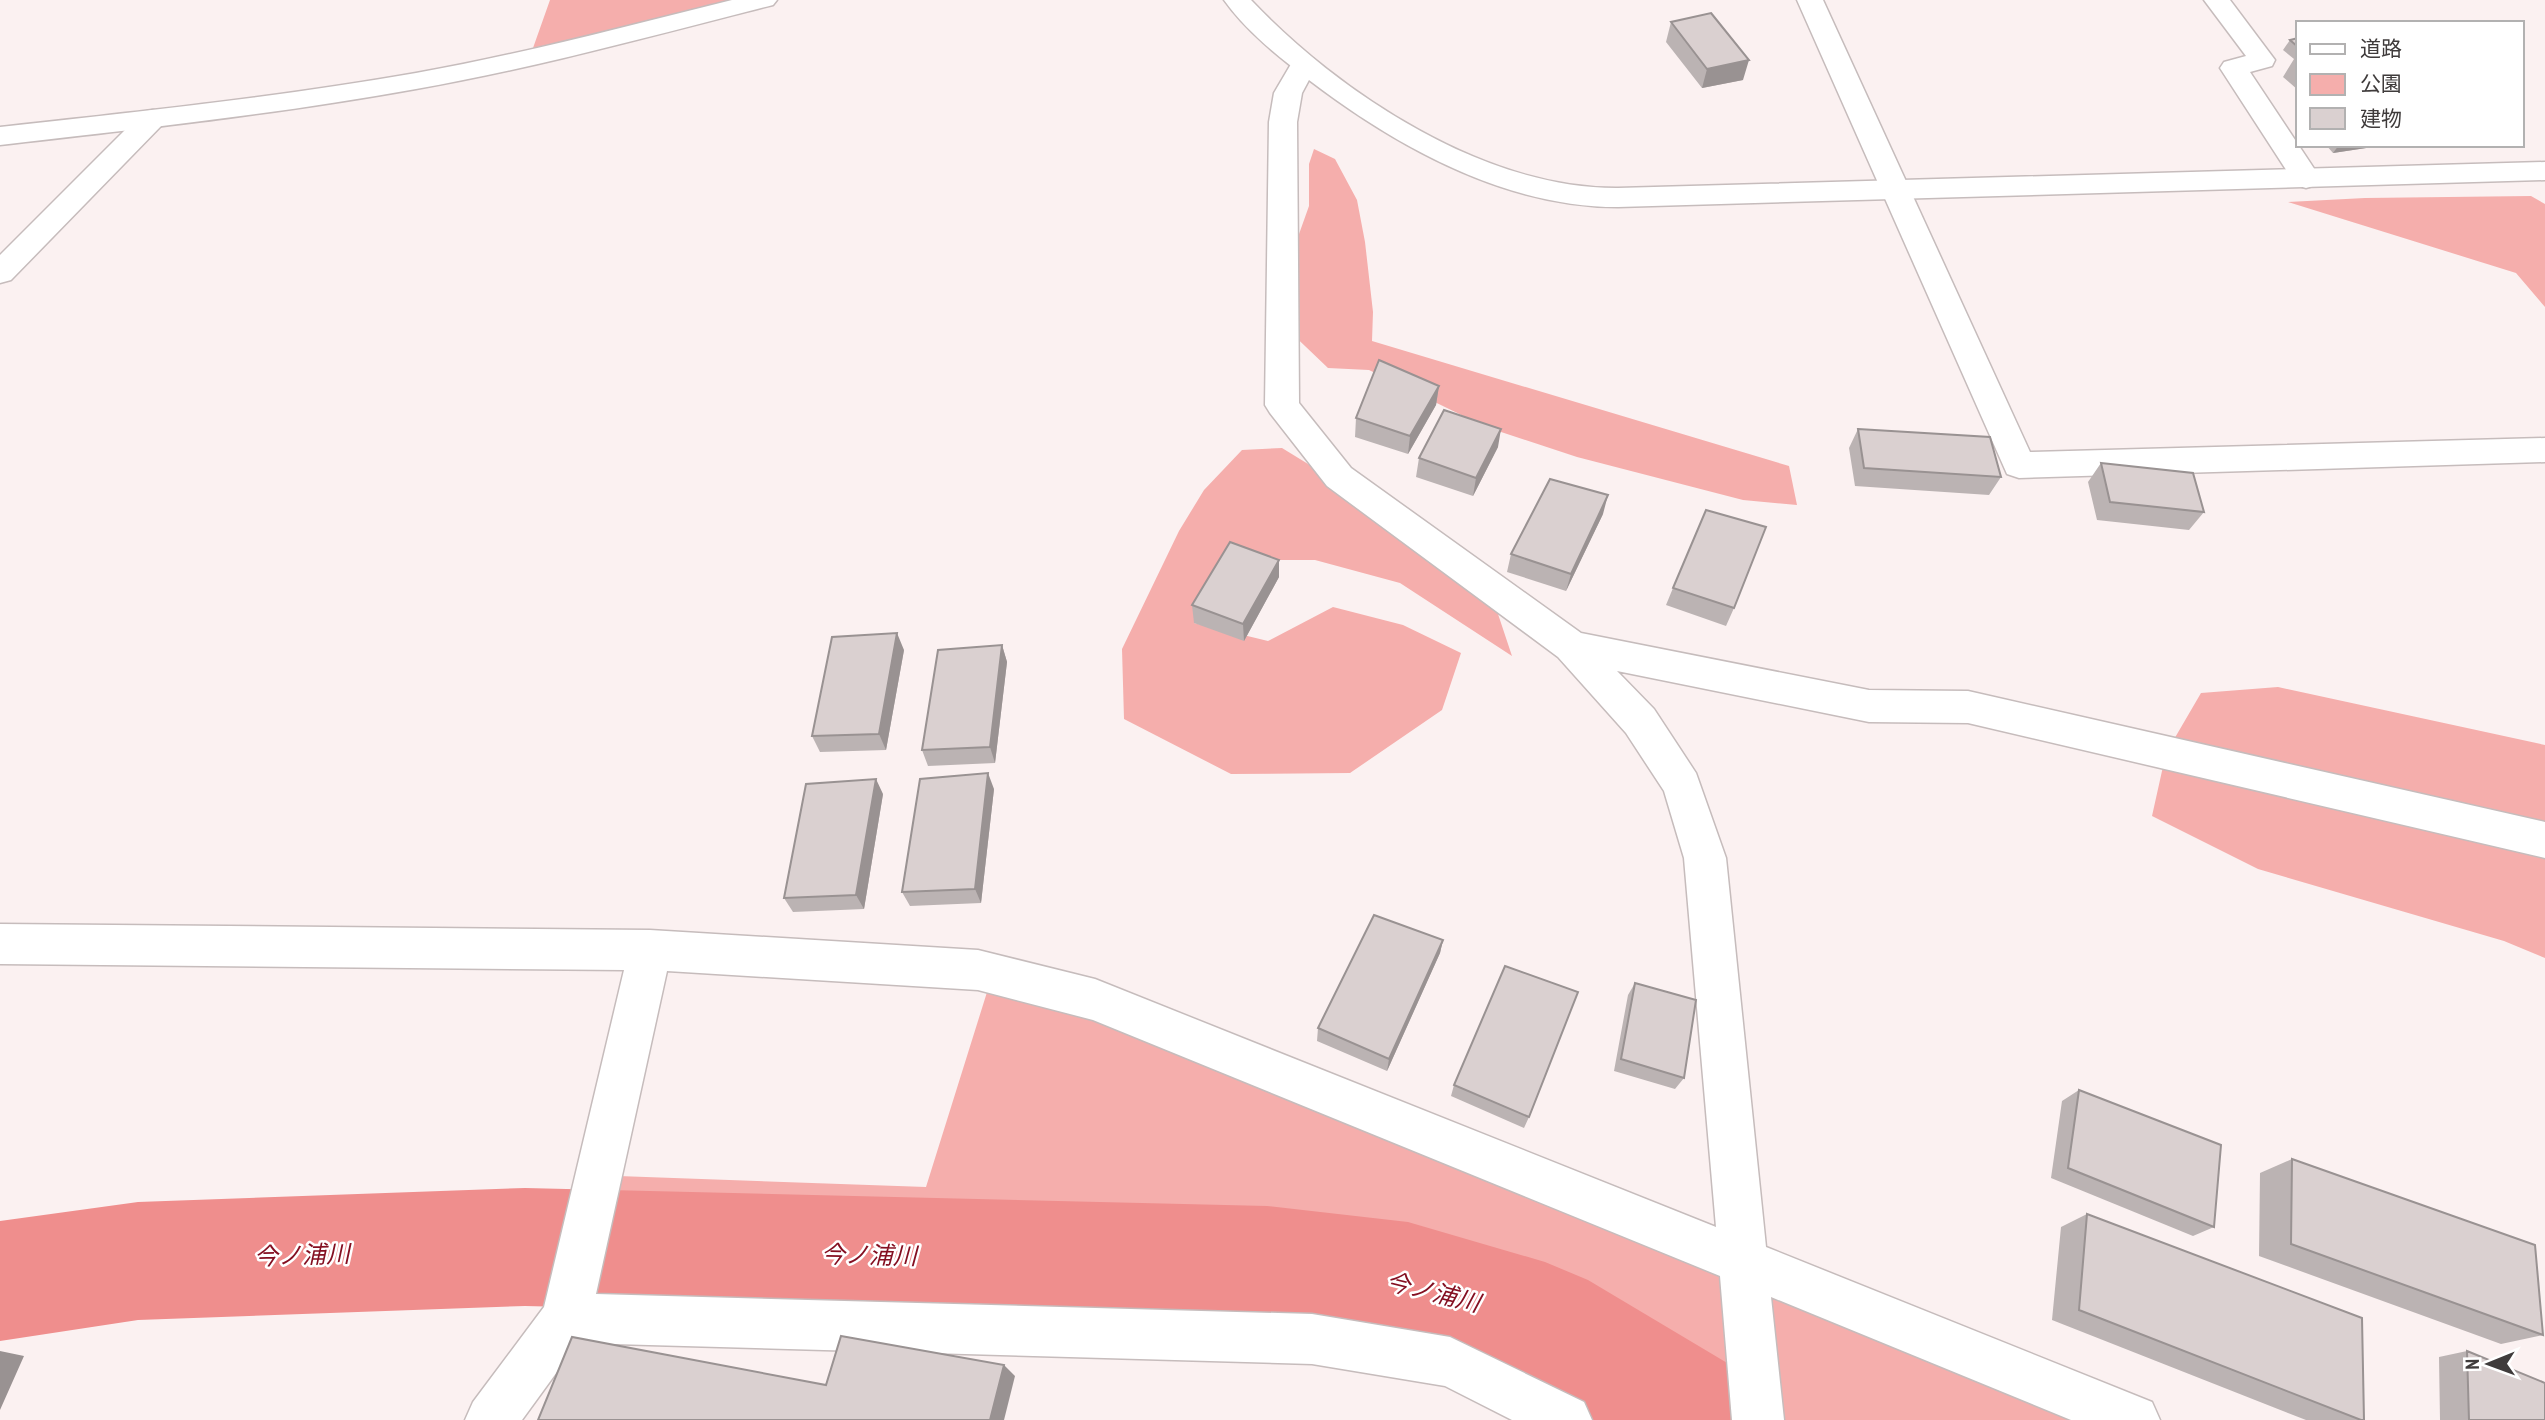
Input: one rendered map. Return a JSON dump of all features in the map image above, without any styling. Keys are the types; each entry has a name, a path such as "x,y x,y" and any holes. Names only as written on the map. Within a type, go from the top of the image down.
{"street":[{"path":"0,136 300,100 418,80 530,57 764,0"},
{"path":"1237,0 1287,52 1361,106 1453,156 1504,178 1552,192 1608,198 2545,172"},
{"path":"1810,0 2020,465 2545,450"},
{"path":"2217,0 2262,60 2234,68 2306,179"},
{"path":"1304,65 1288,93 1283,122 1282,405 1339,477 1571,646 1640,721 1682,785 1706,858 1741,1263 1758,1420"},
{"path":"0,273 153,118"},
{"path":"1571,646 1869,706 1968,707 2545,840"},
{"path":"0,944 650,950 978,970 1095,1000 2134,1420"},
{"path":"491,1420 566,1318 650,950"},
{"path":"566,1318 1312,1339 1450,1363 1566,1420"}],"green space":[{"path":"550,0 747,0 533,48"},
{"path":"1314,149 1335,159 1357,200 1373,312 1372,341 1789,466 1797,505 1743,500 1577,457 1486,427 1369,370 1328,368 1283,325 1283,279 1309,206 1309,164"},
{"path":"2531,196 2545,204 2545,307 2516,273 2288,202 2365,198"},
{"path":"1282,448 1388,513 1498,614 1512,656 1400,583 1315,560 1230,560 1194,623 1268,641 1333,607 1403,625 1461,653 1442,710 1350,773 1231,774 1124,719 1122,649 1179,531 1204,490 1242,450"},
{"path":"2278,687 2545,745 2545,958 2504,941 2258,869 2152,816 2166,753 2201,693"},
{"path":"993,973 2134,1420 1553,1420 1442,1362 566,1318 618,1176 926,1187"}],"building":[{"path":"1711,13 1749,60 1707,69 1671,22"},
{"path":"1379,360 1439,386 1410,436 1356,418"},
{"path":"1444,410 1501,429 1476,478 1419,458"},
{"path":"1858,429 1990,437 2001,477 1864,468"},
{"path":"2101,463 2193,473 2204,512 2110,502"},
{"path":"1550,479 1608,495 1571,574 1511,554"},
{"path":"1706,510 1766,527 1734,608 1673,588"},
{"path":"1230,542 1279,560 1243,624 1192,605"},
{"path":"897,633 879,734 812,736 832,637"},
{"path":"1002,645 990,747 922,750 938,650"},
{"path":"988,773 975,889 902,892 920,779"},
{"path":"876,779 856,895 784,898 806,784"},
{"path":"1374,915 1443,940 1389,1059 1318,1028"},
{"path":"1505,966 1578,992 1529,1117 1454,1085"},
{"path":"1635,983 1696,1000 1684,1078 1621,1059"},
{"path":"2079,1090 2221,1145 2214,1227 2068,1168"},
{"path":"2292,1159 2535,1245 2543,1335 2291,1244"},
{"path":"2087,1214 2362,1318 2364,1420 2079,1310"},
{"path":"841,1336 1004,1365 990,1420 538,1420 572,1337 826,1385"},
{"path":"2467,1351 2545,1383 2545,1420 2469,1420"}],"waterway":[{"name":"今ノ浦川","path":"0,1281 138,1261 525,1247 1267,1265 1408,1282 1545,1323 1705,1420"}]}
